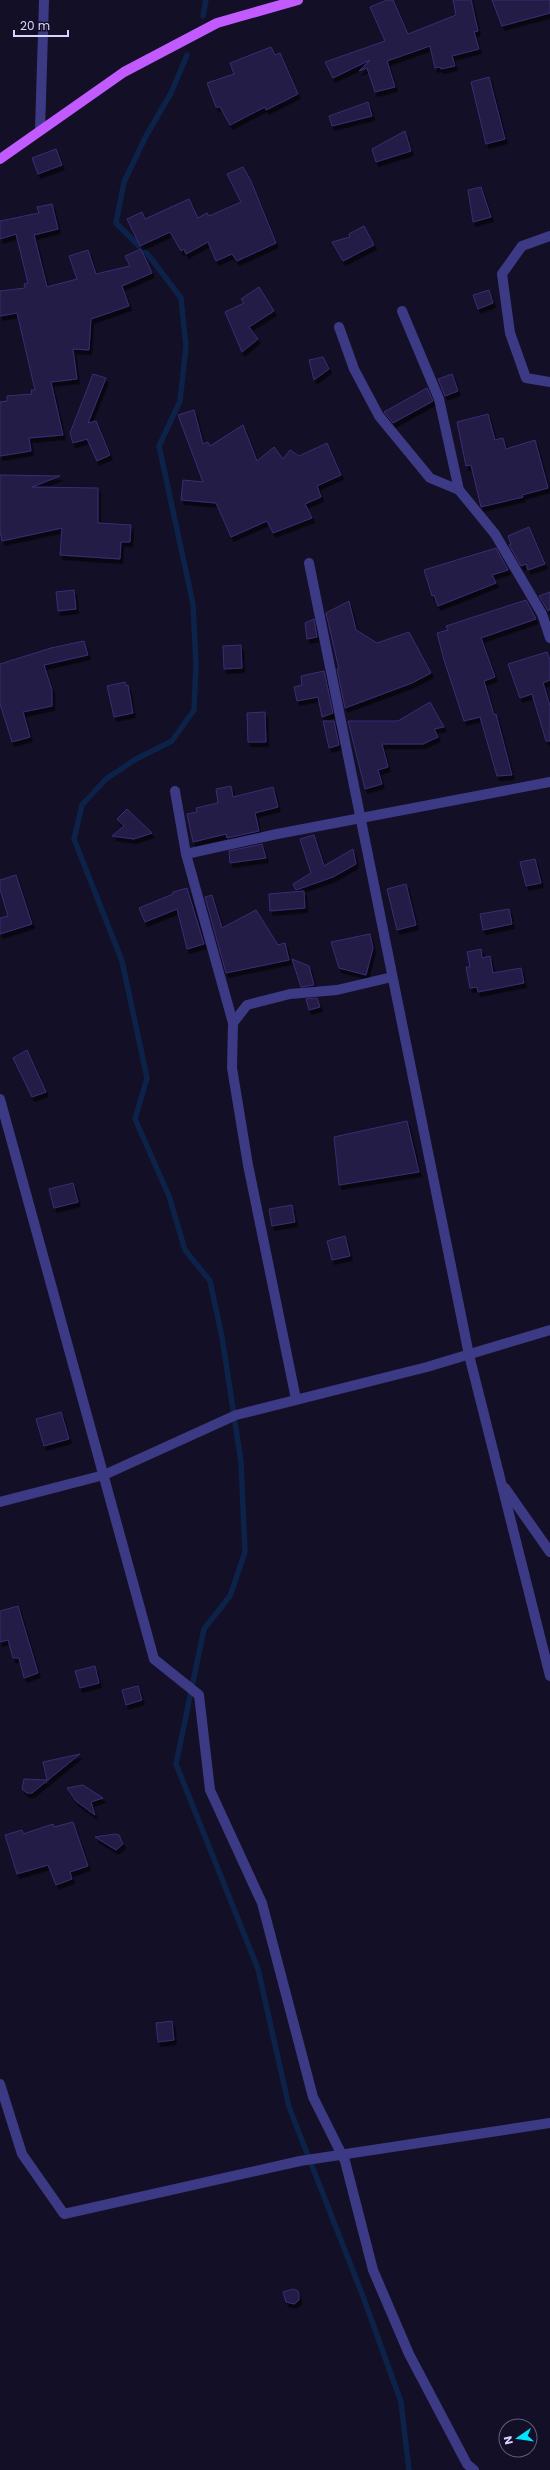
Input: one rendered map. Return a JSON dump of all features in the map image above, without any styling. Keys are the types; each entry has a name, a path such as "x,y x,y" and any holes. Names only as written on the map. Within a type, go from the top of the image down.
{"main road":[{"path":"0,159 124,72 217,23 298,0"}],"street":[{"path":"40,130 44,0"},
{"path":"550,236 522,246 502,274 510,333 526,378 550,382"},
{"path":"402,311 439,399 459,490 495,534 542,614 550,638"},
{"path":"339,327 354,369 379,416 430,478 459,490"},
{"path":"309,563 359,818 469,1355 550,1676"},
{"path":"186,854 359,818 550,782"},
{"path":"175,791 186,854 233,1023 232,1068 248,1165 296,1399"},
{"path":"233,1023 247,1005 290,994 337,990 392,977"},
{"path":"0,1099 154,1659 199,1695 210,1790 262,1903 313,2097 341,2155 372,2270 410,2354 467,2464 474,2470"},
{"path":"0,1502 104,1475 236,1415 469,1355 550,1330"},
{"path":"502,1484 550,1552"},
{"path":"0,2084 22,2154 64,2214 300,2161 550,2123"}],"building":[{"path":"387,0 393,0 408,34 456,15 453,0 471,0 478,31 474,32 479,49 452,56 455,66 441,69 440,67 435,68 430,46 387,61 395,87 375,92 367,68 359,71 370,60 333,78 325,62 385,41 370,7"},
{"path":"492,0 550,0 550,13 502,26"},
{"path":"271,47 275,55 280,53 298,94 266,110 265,107 230,125 220,107 216,107 207,83 234,74 230,63"},
{"path":"489,77 505,139 486,144 471,82"},
{"path":"368,102 372,116 332,126 329,116"},
{"path":"405,131 411,151 376,162 372,149"},
{"path":"56,149 62,165 38,174 32,158"},
{"path":"243,167 251,181 276,243 237,261 232,254 216,261 208,242 186,254 184,249 181,251 170,232 140,246 127,219 142,212 145,219 189,199 198,218 207,213 209,216 241,202 227,174"},
{"path":"481,187 491,217 473,222 468,190"},
{"path":"52,204 58,229 34,235 47,287 77,279 69,256 88,250 96,274 130,266 125,256 141,249 152,273 122,286 129,306 91,319 89,350 73,349 77,379 51,382 63,435 29,438 31,451 0,456 0,402 7,401 7,396 32,394 31,390 35,390 17,313 0,316 0,291 25,288 24,284 28,283 16,234 0,239 0,221 39,213 37,207"},
{"path":"364,226 374,245 343,261 332,242 350,237 349,234"},
{"path":"259,287 274,311 249,327 258,339 242,352 225,312 244,303 241,299"},
{"path":"489,290 493,303 478,309 473,295"},
{"path":"323,357 329,369 314,380 309,360"},
{"path":"93,374 106,378 88,423 96,421 110,455 97,461 87,439 73,443 70,433"},
{"path":"452,374 458,391 445,396 438,379"},
{"path":"427,388 433,401 393,423 384,412"},
{"path":"194,410 203,444 208,442 210,446 243,425 257,461 274,447 283,459 290,450 299,456 327,443 341,475 317,486 321,497 305,504 312,518 273,533 267,521 231,537 216,503 181,500 183,480 203,482 178,415"},
{"path":"488,414 495,440 503,438 506,449 535,440 548,488 522,495 523,497 481,507 471,465 466,466 457,422"},
{"path":"0,475 60,476 32,487 98,488 98,523 131,525 130,542 121,542 120,559 60,555 62,528 2,541 0,531"},
{"path":"529,527 545,564 528,570 526,564 521,566 509,545 511,544 508,536"},
{"path":"496,548 508,570 492,575 496,583 438,606 434,595 432,596 424,570"},
{"path":"74,590 76,609 58,611 56,592"},
{"path":"550,592 550,610 548,611 539,596"},
{"path":"526,600 536,619 481,638 495,677 484,681 494,715 496,714 512,775 497,776 480,717 464,721 444,660 437,633 448,630 446,626"},
{"path":"349,601 356,630 377,643 409,632 431,673 412,683 345,708 337,669 339,669 326,613"},
{"path":"314,619 317,637 307,639 305,623"},
{"path":"84,641 88,655 44,665 52,690 52,706 23,712 30,737 12,742 0,704 0,664 51,648"},
{"path":"241,645 242,668 224,669 223,646"},
{"path":"547,652 550,660 550,680 543,683 550,706 550,741 546,741 532,694 520,698 508,664"},
{"path":"324,671 333,713 322,717 318,697 297,701 294,687 302,685 301,676"},
{"path":"125,682 126,686 128,685 133,713 114,717 107,686"},
{"path":"430,702 444,727 434,729 438,737 423,744 382,744 388,767 378,770 382,784 365,789 348,721 398,721"},
{"path":"265,712 266,742 248,742 247,713"},
{"path":"323,721 334,721 339,745 329,748"},
{"path":"231,786 233,797 273,787 278,807 255,813 259,831 227,838 226,834 193,842 187,814 197,812 196,808 218,803 216,789"},
{"path":"127,809 152,833 134,839 112,836 124,826 117,819"},
{"path":"314,835 324,866 353,849 356,864 333,877 296,890 293,884 311,873 300,839"},
{"path":"262,844 266,858 230,863 229,851"},
{"path":"535,859 541,883 526,886 520,862"},
{"path":"16,875 32,924 0,934 0,918 8,916 0,889 0,880"},
{"path":"406,884 416,925 397,930 387,889"},
{"path":"187,888 204,944 187,949 177,909 145,922 139,908 173,894 173,892"},
{"path":"304,891 305,908 270,911 269,894"},
{"path":"212,895 222,928 256,910 278,945 285,943 289,960 226,973 205,897"},
{"path":"509,909 512,924 483,930 480,914"},
{"path":"370,934 373,948 366,975 339,968 331,942"},
{"path":"481,949 482,958 490,956 493,973 521,968 524,983 478,992 477,987 470,988 466,967 470,967 467,952"},
{"path":"292,959 309,966 314,985 301,987"},
{"path":"317,998 320,1007 309,1010 306,999"},
{"path":"27,1050 46,1092 32,1097 13,1058"},
{"path":"407,1121 419,1172 339,1185 334,1137"},
{"path":"73,1183 78,1202 54,1208 49,1189"},
{"path":"292,1205 295,1222 272,1226 269,1209"},
{"path":"345,1236 350,1256 332,1260 327,1241"},
{"path":"61,1412 69,1439 44,1446 36,1419"},
{"path":"18,1606 38,1673 24,1678 19,1658 13,1658 8,1640 0,1642 0,1611"},
{"path":"95,1666 99,1683 80,1688 75,1671"},
{"path":"138,1686 142,1700 126,1705 122,1690"},
{"path":"80,1754 32,1793 27,1793 22,1789 24,1779 47,1780 43,1762"},
{"path":"83,1785 103,1798 91,1802 95,1815 76,1801 67,1788"},
{"path":"73,1822 88,1866 70,1872 72,1879 56,1885 48,1865 17,1874 5,1835 22,1830 23,1834 53,1824 54,1827"},
{"path":"115,1834 119,1835 123,1844 116,1850 95,1837"},
{"path":"172,2021 174,2040 158,2042 156,2023"},
{"path":"293,2289 298,2291 299,2295 299,2300 294,2304 286,2302 283,2292"}],"waterway":[{"path":"203,16 206,0"},
{"path":"187,55 171,93 146,136 124,182 116,223 150,257 181,298 186,346 180,401 159,446 193,604 196,665 194,710 172,741 136,759 106,779 82,805 74,839 122,961 147,1078 135,1119 169,1196 185,1250 210,1281 222,1337 241,1462 245,1552 230,1596 204,1629 176,1764 258,1969 289,2107 364,2299 401,2402 409,2470"}]}
